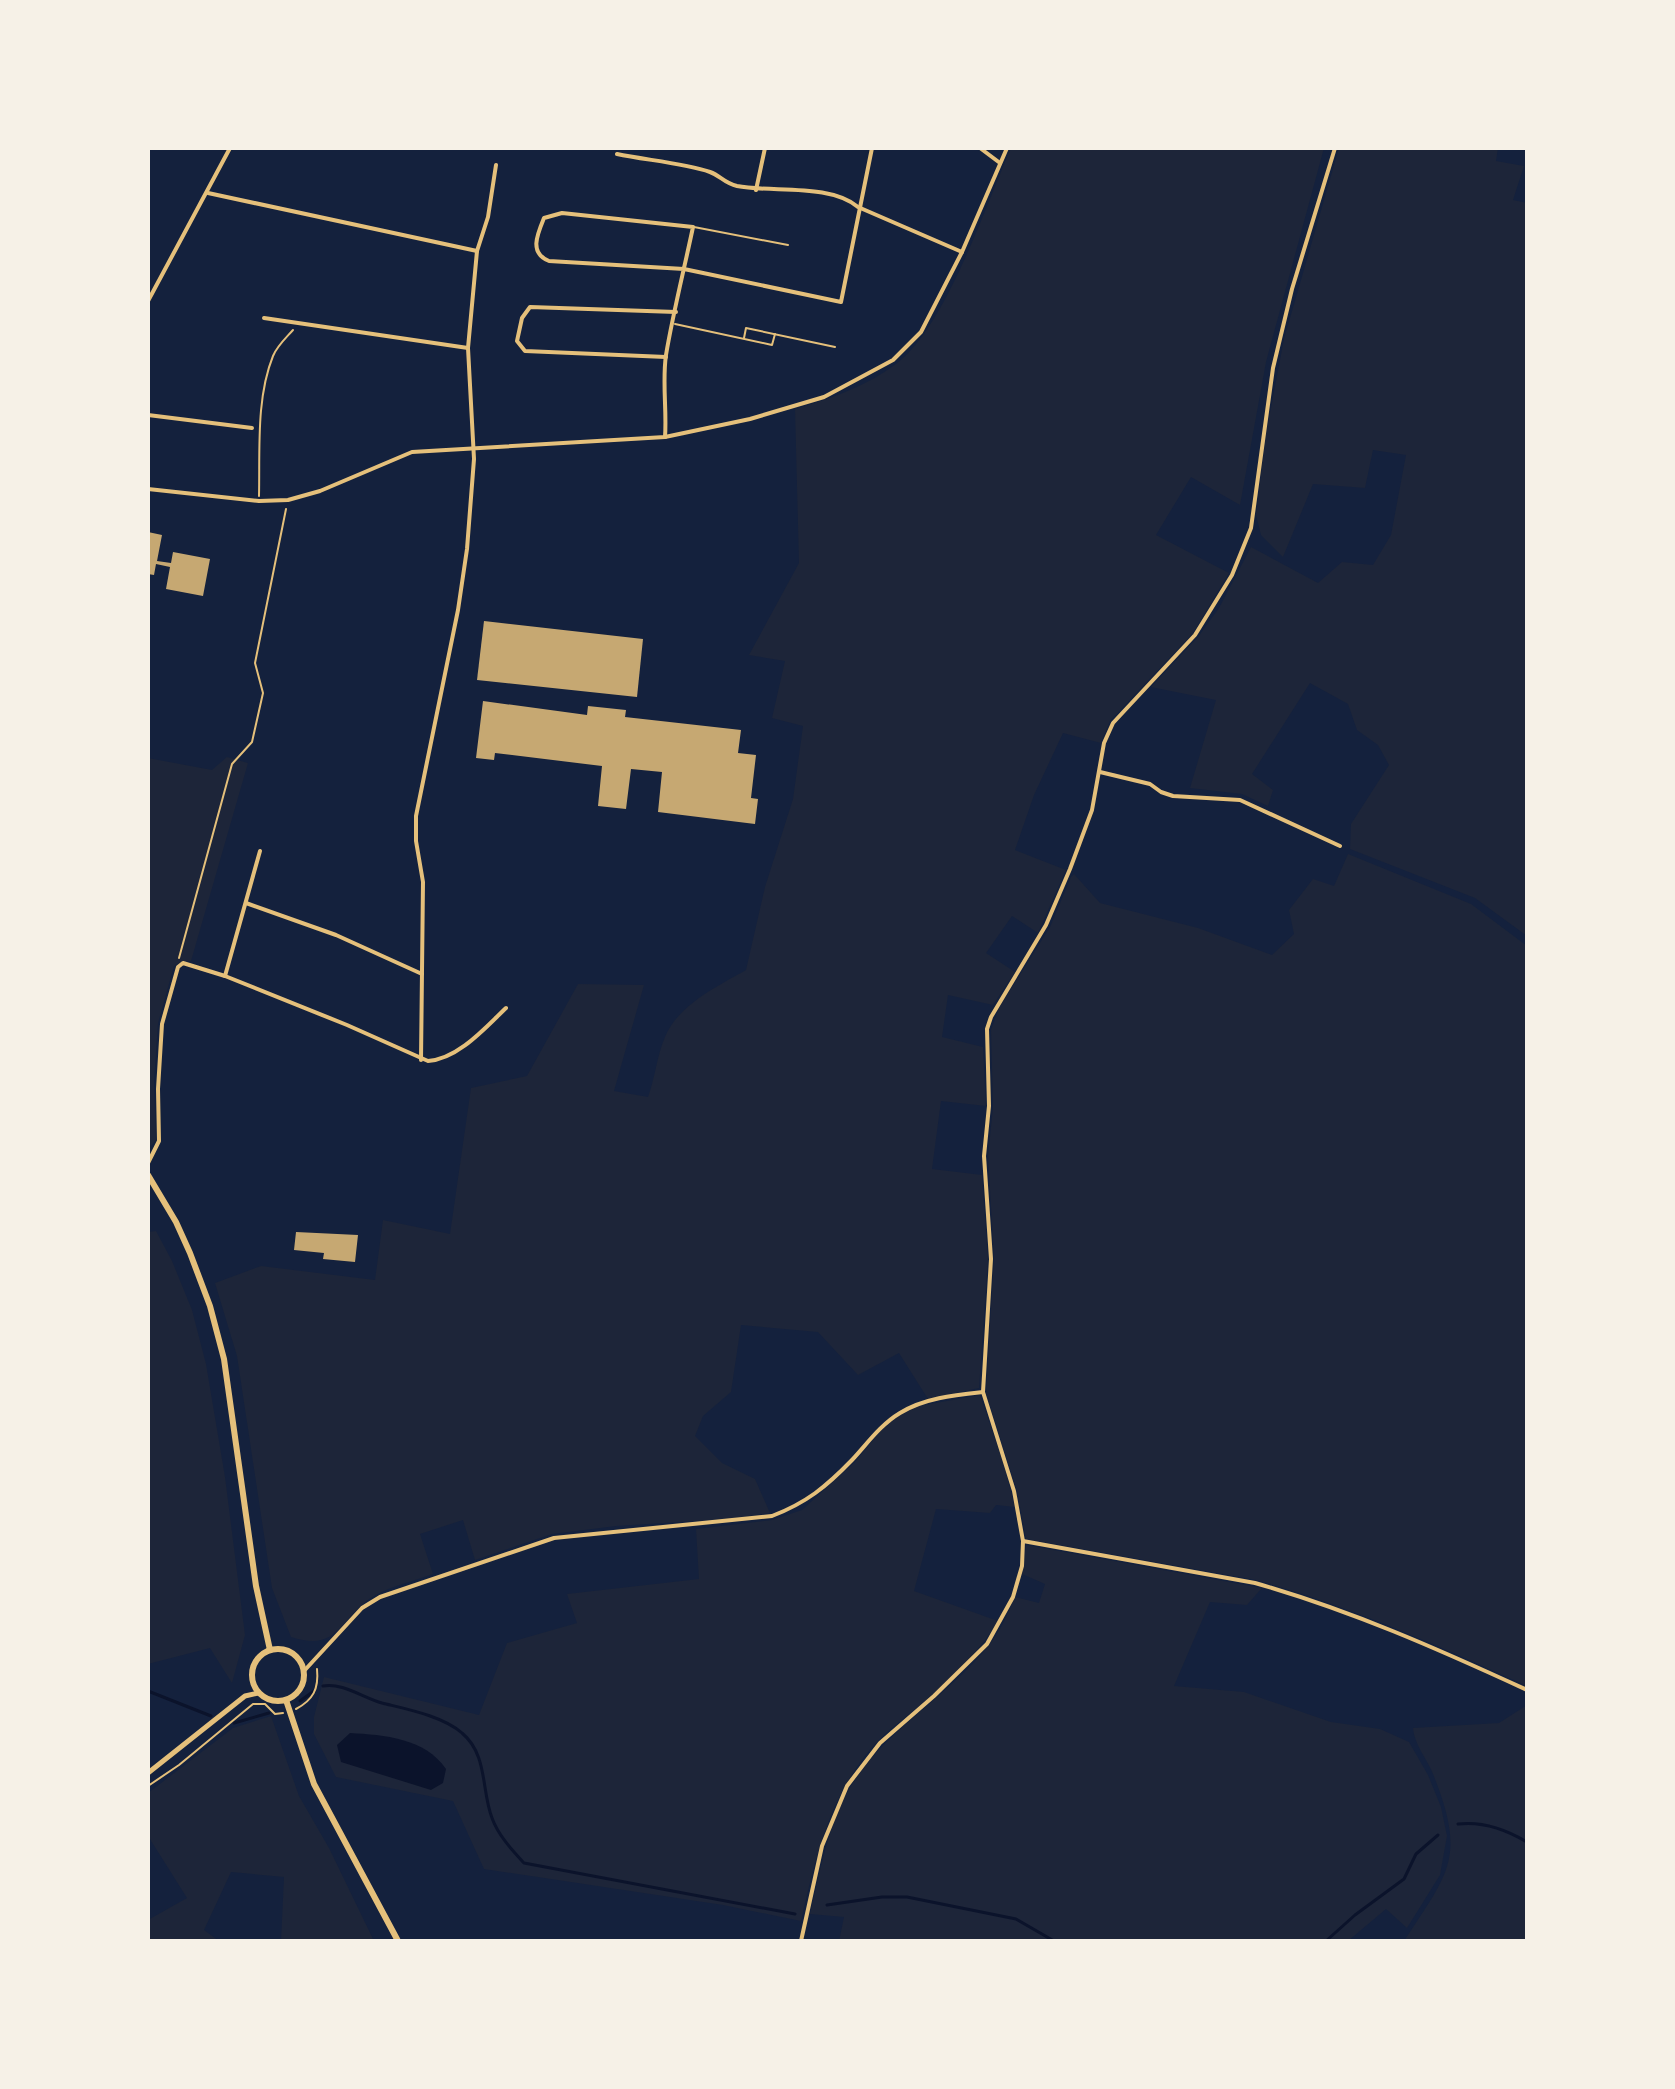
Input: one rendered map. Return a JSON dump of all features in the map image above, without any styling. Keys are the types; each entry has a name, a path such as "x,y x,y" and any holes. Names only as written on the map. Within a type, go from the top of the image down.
{"main road":[{"path":"148,1175 177,1224 210,1306 224,1359 256,1586 270,1650"},
{"path":"270,1650 286,1650 297,1658 304,1671 303,1683 296,1694 286,1700 271,1701 258,1693 252,1681 252,1667 260,1656 270,1650"},
{"path":"286,1700 314,1784 398,1941"}],"street":[{"path":"148,301 230,148"},
{"path":"756,190 765,148"},
{"path":"665,437 666,357 674,324 684,269 693,227 562,213 544,218 536,252 538,257 549,261 684,269 841,302 872,148"},
{"path":"980,148 1000,163"},
{"path":"148,489 259,501 288,500 320,491 412,452 665,437 750,419 824,397 893,360 921,332 962,252 1007,148"},
{"path":"801,1941 822,1846 847,1786 880,1743 987,1644 1013,1597 1022,1566 1023,1541 1014,1491 983,1392 991,1259 984,1156 989,1106 987,1029 996,1006 1046,925 1092,810 1104,743 1113,723 1195,635 1232,575 1246,542 1251,528 1273,368 1292,289 1335,148"},
{"path":"617,154 712,172 725,183 756,190 789,187 849,200 858,207 962,252"},
{"path":"421,1060 423,882 416,841 416,816 458,610 472,504 474,449 468,348 477,251 488,217 496,165"},
{"path":"208,193 477,251"},
{"path":"666,357 525,351 517,341 522,318 530,307 676,312"},
{"path":"264,318 468,348"},
{"path":"148,415 252,428"},
{"path":"1100,772 1150,784 1173,796 1240,800 1340,846"},
{"path":"225,976 260,851"},
{"path":"246,903 336,935 423,975"},
{"path":"148,1163 159,1141 162,1024 178,967 183,963 225,976 347,1025 421,1060 441,1061 452,1055 506,1008"},
{"path":"304,1671 362,1608 380,1597 554,1538 772,1516 802,1504 826,1486 880,1428 908,1409 938,1399 983,1392"},
{"path":"1023,1541 1270,1587 1397,1631 1527,1690"},
{"path":"148,1773 245,1696 258,1693"}],"lane":[{"path":"693,227 788,245"},
{"path":"674,324 772,345 775,334"},
{"path":"743,339 746,328 835,347"}],"path":[{"path":"259,501 260,430 266,387 274,354 298,324"},
{"path":"178,967 232,764 252,742 263,693 255,663 288,500"},
{"path":"301,1707 313,1698 317,1687 316,1660"},
{"path":"148,1786 179,1765 253,1704 265,1704 275,1714"}],"shaded area":[{"path":"1011,148 1324,148 1266,362 1240,505 1191,477 1156,535 1229,573 1193,633 1110,721 1101,743 1063,733 1034,795 1015,850 1066,870 1038,933 1012,916 986,953 1015,972 993,1005 948,995 942,1037 983,1047 986,1106 941,1101 932,1169 982,1175 988,1259 979,1388 928,1399 899,1353 858,1375 818,1332 741,1325 731,1392 703,1416 695,1436 722,1463 755,1479 770,1513 552,1534 475,1560 463,1520 420,1534 433,1574 374,1596 330,1637 307,1641 291,1637 272,1588 237,1356 215,1283 261,1266 375,1280 383,1220 450,1234 471,1088 527,1076 578,984 644,985 614,1091 648,1097 662,1044 679,1015 700,998 746,970 765,887 793,799 803,726 772,718 785,661 749,655 799,563 795,409 873,379 914,347 947,295"},
{"path":"1339,148 1498,148 1496,161 1524,166 1513,200 1527,203 1527,936 1475,898 1350,849 1351,824 1389,765 1378,745 1357,730 1348,704 1310,683 1252,774 1273,790 1268,806 1242,794 1190,788 1216,700 1151,687 1198,637 1219,608 1251,547 1318,583 1342,562 1373,565 1391,535 1406,455 1373,450 1365,488 1313,484 1283,557 1261,535 1256,515 1266,434 1284,339"},
{"path":"227,757 248,763 191,961 174,966 158,1023 154,1082 156,1140 148,1149 148,758 212,770"},
{"path":"1348,854 1471,904 1527,946 1527,1686 1360,1614 1291,1590 1256,1580 1026,1539 1017,1491 986,1393 994,1258 988,1156 993,1107 991,1030 999,1008 1050,927 1071,877 1074,874 1100,903 1198,928 1272,955 1294,934 1289,910 1313,879 1334,886"},
{"path":"156,1231 192,1310 206,1364 225,1477 245,1635 232,1683 210,1648 148,1664 148,1232"},
{"path":"980,1395 1015,1507 996,1505 990,1513 936,1509 914,1591 998,1621 960,1669 877,1742 847,1782 819,1849 801,1921 723,1905 484,1869 453,1801 336,1777 314,1734 314,1717 324,1677 479,1715 507,1643 577,1623 567,1594 699,1579 696,1529 772,1520 802,1510 855,1462 882,1429 900,1415 919,1406"},
{"path":"1026,1545 1262,1588 1247,1605 1210,1602 1174,1686 1244,1692 1331,1722 1380,1729 1409,1742 1428,1775 1441,1807 1447,1836 1440,1875 1407,1928 1386,1909 1348,1941 839,1941 844,1917 810,1914 836,1816 865,1766 899,1730 973,1664 997,1634 1015,1597 1039,1603 1045,1584 1022,1574"},
{"path":"1527,1705 1527,1941 1404,1941 1442,1879 1450,1845 1443,1802 1413,1728 1499,1723"},
{"path":"271,1716 299,1796 329,1848 374,1941 281,1941 284,1877 231,1872 204,1930 219,1941 148,1941 148,1920 187,1898 148,1836 148,1793 233,1728"},
{"path":"350,1733 403,1740 427,1751 446,1769 443,1783 431,1790 341,1762 337,1745"}],"building":[{"path":"148,532 162,535 157,561 171,563 173,552 210,559 203,596 166,589 170,567 156,564 154,575 148,574"},
{"path":"484,621 643,639 637,697 477,680"},
{"path":"483,701 587,715 588,706 626,710 625,717 741,730 738,753 756,755 751,798 758,799 755,824 658,812 662,772 631,769 626,809 598,806 602,766 495,753 494,760 476,758"},
{"path":"296,1232 358,1235 355,1262 323,1259 324,1253 294,1250"}],"waterway":[{"path":"323,1686 345,1688 382,1703 424,1714 462,1733 476,1751 480,1762 495,1824 524,1863 795,1914"},
{"path":"148,1691 211,1716"},
{"path":"300,1701 314,1691"},
{"path":"234,1723 269,1713"},
{"path":"1458,1824 1494,1827 1527,1842"},
{"path":"1326,1941 1404,1879 1416,1854 1438,1835"},
{"path":"827,1905 882,1897 907,1897 1016,1919 1054,1941"}]}
